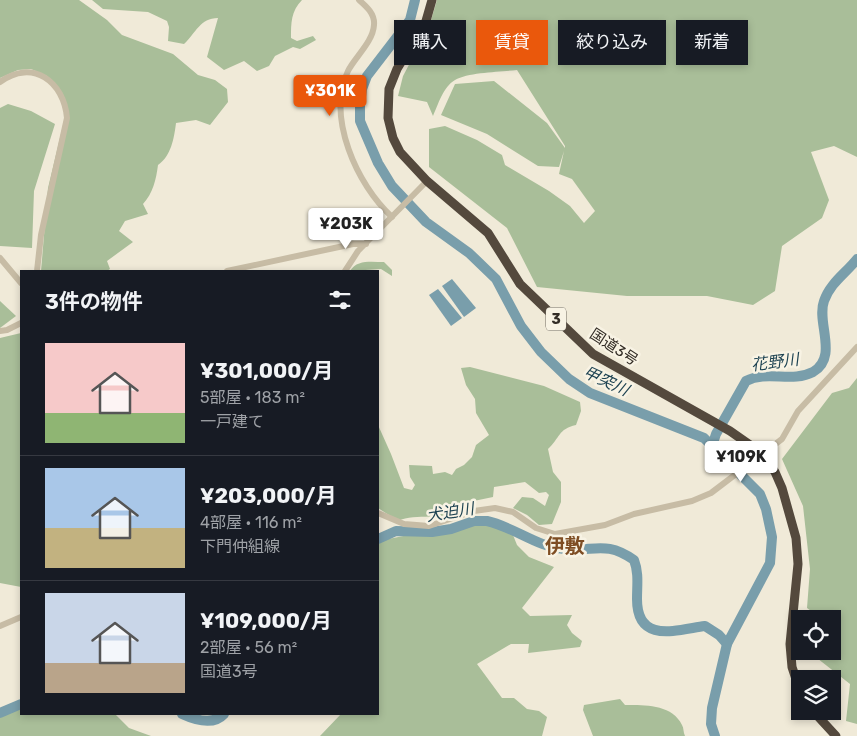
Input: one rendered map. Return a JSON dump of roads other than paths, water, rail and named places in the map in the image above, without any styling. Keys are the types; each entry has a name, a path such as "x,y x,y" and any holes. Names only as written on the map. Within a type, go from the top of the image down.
{"highway":[{"name":"国道3号","path":"432,0 426,21 392,79 387,103 388,118 393,138 400,152 427,182 488,233 520,284 594,354 730,431 763,454 775,472 782,488 796,538 798,564 790,644 793,670"},
{"path":"821,720 836,736"}],"street":[{"path":"359,0 371,12 374,24 370,37 347,74 341,96 340,118 347,145 357,168 372,192 393,216"},
{"path":"0,82 16,73 35,73 58,89 66,107 67,118 49,195 37,269"},
{"path":"346,270 358,252 427,182"},
{"path":"232,270 353,244 366,244"},
{"path":"0,258 20,282"},
{"path":"1,331 20,323"},
{"path":"379,512 404,524 430,526 474,511 495,508 513,512 536,528 555,534 605,525 634,514 692,501 711,493 782,439 798,411 857,347"},
{"path":"0,626 20,617"}],"water":[{"path":"452,279 476,308 464,317 442,286"},
{"path":"438,289 462,318 451,326 429,295"}],"waterway":[{"name":"甲突川","path":"415,0 410,20 367,76 362,89 360,104 360,121 378,163 392,186 426,222 469,253 496,279 521,326 541,352 569,379 590,393 704,438 760,494 766,509 772,537 770,563 727,644 712,708 711,724 715,736"},
{"name":"花野川","path":"712,446 716,434 746,381 762,376 788,377 805,375 821,366 825,358 826,348 822,309 824,301 834,283 857,259"},
{"name":"犬迫川","path":"379,539 396,531 432,532 451,529 474,521 487,521 544,545 575,550 600,548 615,550 634,560 636,565 637,599 639,613 644,623 660,631 705,626 719,635 727,644"},
{"name":"犬迫川","path":"0,713 20,704"},
{"name":"犬迫川","path":"184,715 204,721 215,720 223,715"}],"district":[{"name":"伊敷","path":"565,546"}]}
